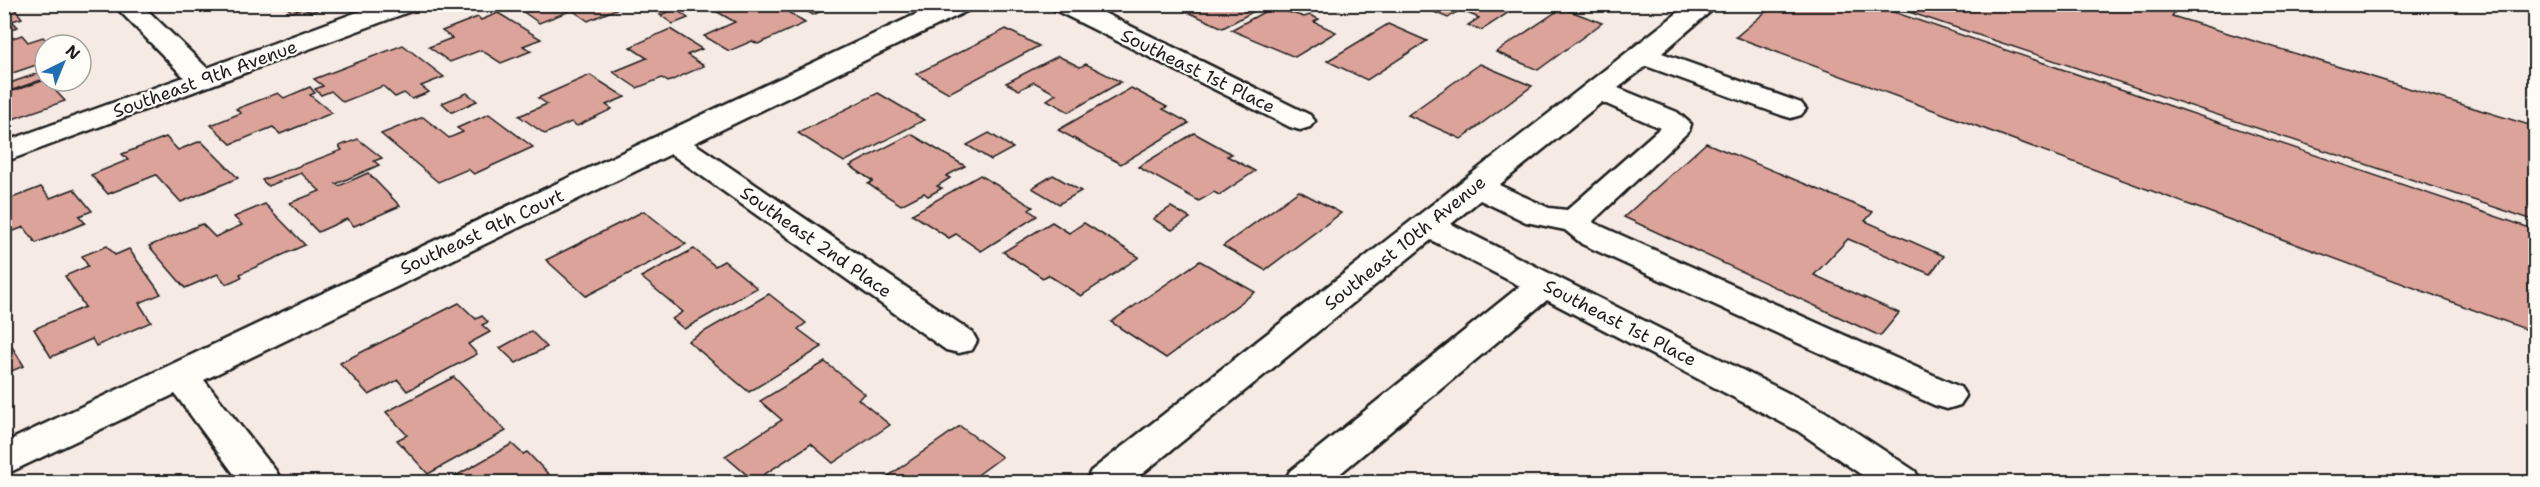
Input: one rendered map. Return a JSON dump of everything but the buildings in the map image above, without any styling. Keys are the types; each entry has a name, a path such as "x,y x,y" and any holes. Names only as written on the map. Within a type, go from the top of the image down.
{"street":[{"path":"126,4 202,80"},
{"name":"Southeast 9th Avenue","path":"4,153 405,4"},
{"name":"Southeast 9th Court","path":"4,460 960,4"},
{"name":"Southeast 1st Place","path":"1064,4 1300,121"},
{"name":"Southeast 10th Avenue","path":"1105,483 1706,4"},
{"path":"1642,55 1791,109"},
{"path":"1477,186 1549,220 1576,219 1674,131 1676,124 1667,118 1598,90"},
{"name":"Southeast 2nd Place","path":"673,142 958,341"},
{"path":"1576,219 1581,229 1594,237 1947,396"},
{"name":"Southeast 1st Place","path":"1428,225 1811,421 1901,483"},
{"path":"1304,483 1544,284"},
{"path":"180,376 262,483"}]}
